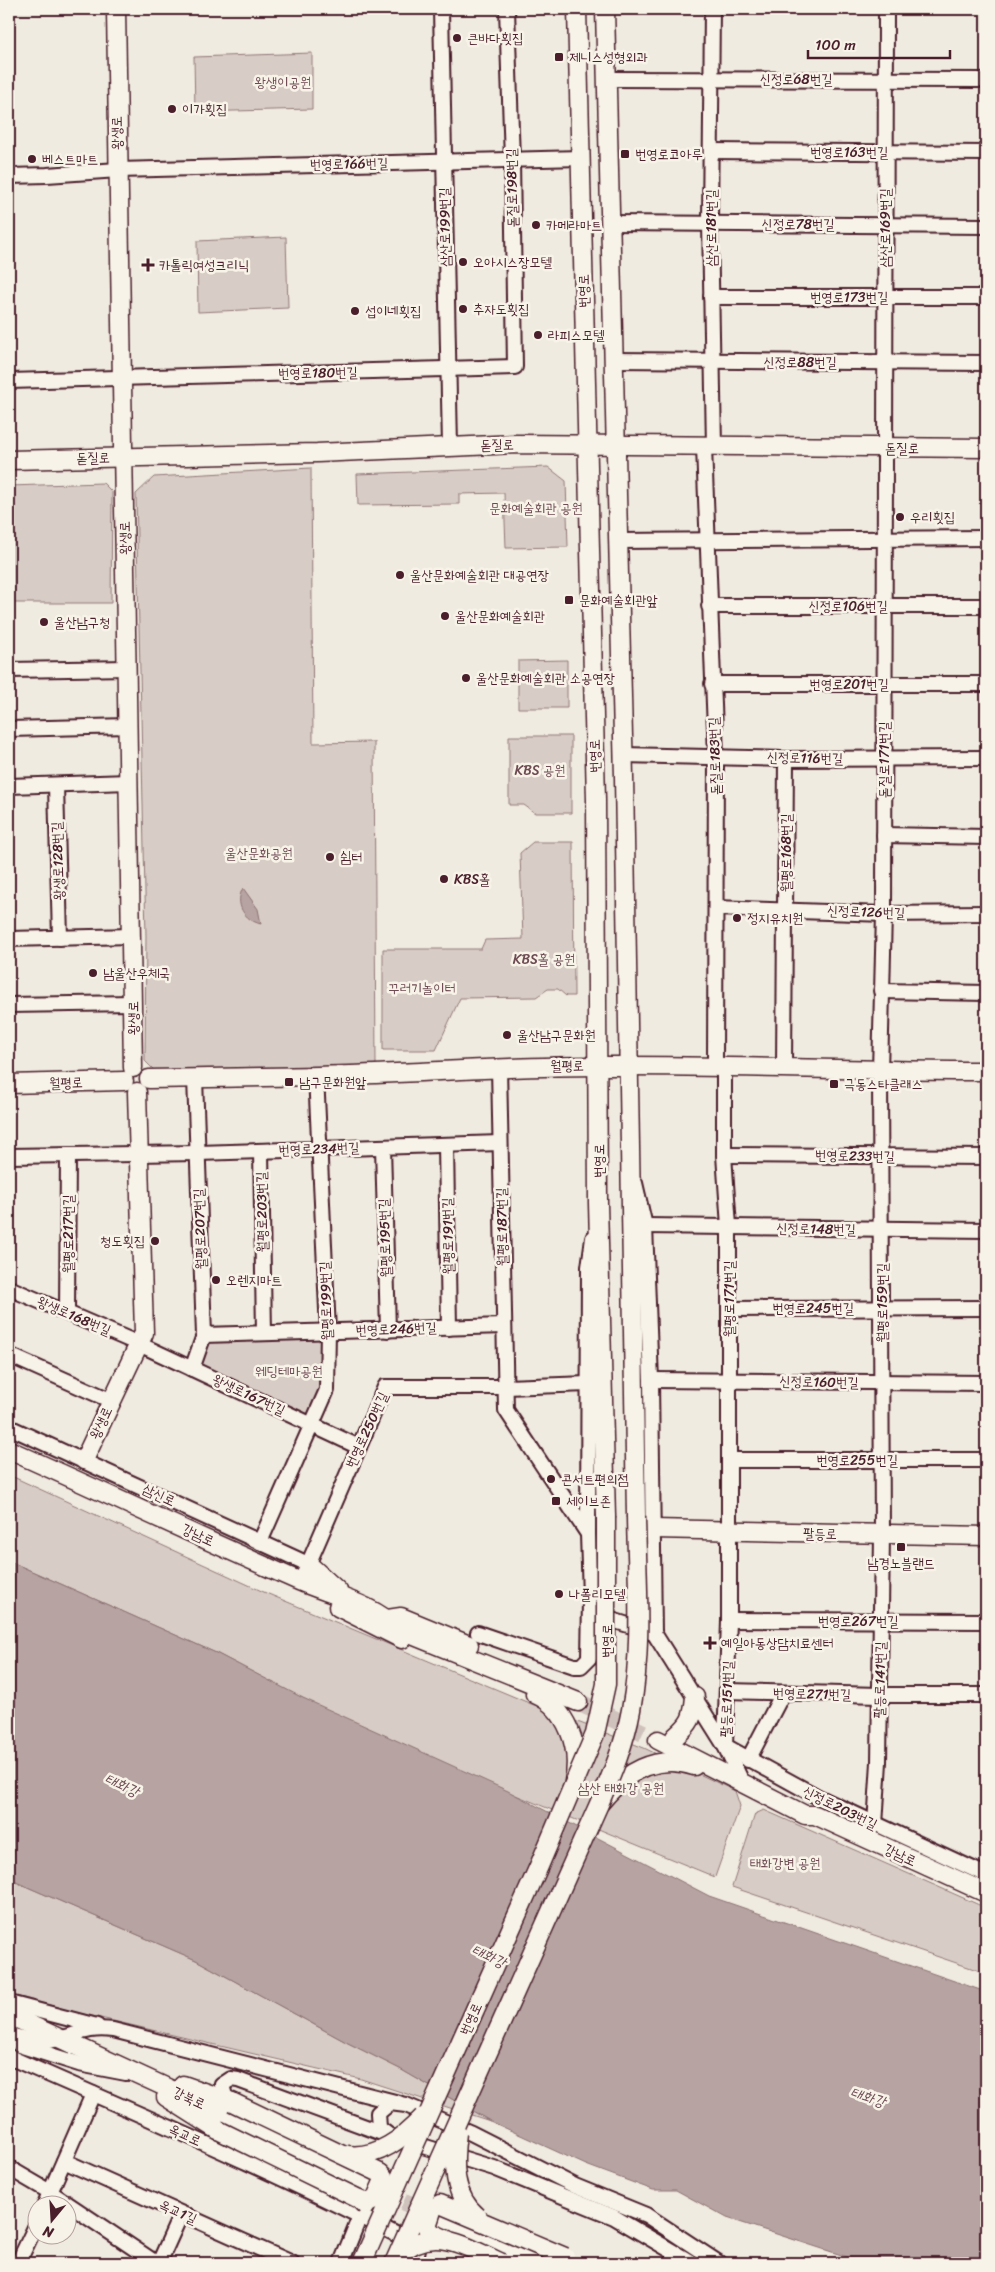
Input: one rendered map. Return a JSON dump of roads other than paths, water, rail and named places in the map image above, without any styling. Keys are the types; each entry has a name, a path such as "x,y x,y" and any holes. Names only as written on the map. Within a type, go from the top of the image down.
{"main road":[{"name":"왕생로","path":"84,1460 144,1333 138,1154 131,1080 133,1003 128,668 122,458 116,9"},
{"name":"번영로","path":"362,2263 572,1790 595,1734 604,1700 607,1658 606,1516 598,1203 599,1066 596,800 577,9"},
{"name":"번영로","path":"396,2260 599,1804 624,1737 634,1689 638,1622 628,1006 605,9"},
{"name":"돋질로","path":"9,460 317,453 450,446 986,448"},
{"path":"590,516 595,508 603,504 614,510 617,516"},
{"path":"598,1007 606,1016 613,1018 624,1012 628,1006"},
{"name":"월평로","path":"9,1084 131,1080 143,1069 149,1079 599,1066 720,1066 880,1071 986,1070"},
{"name":"강남로","path":"9,1450 300,1582 361,1606 388,1619 401,1617 581,1698"},
{"name":"팔등로","path":"654,1529 986,1536"},
{"path":"308,1564 330,1586 361,1606"},
{"path":"300,1582 356,1617 390,1634 545,1698 558,1709 571,1735 576,1765 572,1790"},
{"name":"강남로","path":"695,1698 692,1719 688,1726 665,1736 746,1779 805,1815 815,1815 986,1894"},
{"path":"599,1804 617,1785 638,1770 662,1761 675,1761 692,1765 730,1784 746,1779"},
{"name":"강남로","path":"746,1779 810,1806 815,1815"},
{"name":"강북로","path":"10,2012 141,2076 362,2199"},
{"path":"141,2076 187,2086 232,2102 383,2176 383,2182 374,2200 368,2203 218,2130 172,2100 141,2076"},
{"path":"339,2153 359,2156 388,2146 406,2133 432,2105"},
{"path":"460,2117 455,2162 457,2182 464,2201 482,2221"},
{"path":"362,2199 371,2218 370,2244"},
{"path":"502,2263 432,2233 427,2226 430,2215 436,2205 444,2204 570,2260"},
{"path":"443,2220 538,2263"},
{"path":"396,2260 410,2245 425,2239 440,2238 448,2240"}],"street":[{"name":"삼산로199번길","path":"441,9 450,446"},
{"name":"돋질로198번길","path":"507,9 512,160 515,368"},
{"name":"삼산로181번길","path":"709,447 712,362 710,224 712,9"},
{"name":"삼산로169번길","path":"884,448 886,9"},
{"name":"신정로68번길","path":"607,79 986,80"},
{"name":"번영로163번길","path":"711,151 986,153"},
{"name":"번영로166번길","path":"9,176 118,170 581,158"},
{"name":"신정로78번길","path":"610,223 986,226"},
{"name":"번영로173번길","path":"711,297 986,297"},
{"name":"신정로88번길","path":"613,360 986,363"},
{"name":"번영로180번길","path":"9,381 515,368"},
{"name":"돋질로183번길","path":"709,447 707,540 716,756 716,908 720,1066"},
{"name":"돋질로171번길","path":"880,1071 884,914 884,448"},
{"path":"618,541 884,537 986,538"},
{"name":"신정로106번길","path":"709,606 986,606"},
{"path":"9,670 128,668"},
{"name":"번영로201번길","path":"712,684 986,684"},
{"path":"9,729 128,726"},
{"name":"신정로116번길","path":"623,755 786,759 986,758"},
{"name":"월평로168번길","path":"784,1068 786,759"},
{"path":"9,786 129,782"},
{"name":"왕생로128번길","path":"56,785 60,938"},
{"path":"884,835 986,837"},
{"name":"신정로126번길","path":"716,908 884,914 986,913"},
{"path":"9,940 132,936"},
{"path":"881,991 986,993"},
{"path":"9,1005 133,1003"},
{"name":"월평로171번길","path":"720,1066 729,1226 729,1532"},
{"name":"월평로187번길","path":"499,1068 506,1387"},
{"name":"월평로159번길","path":"880,1071 882,1535"},
{"name":"월평로199번길","path":"260,1542 327,1390 328,1332 316,1075"},
{"name":"월평로207번길","path":"196,1078 204,1335"},
{"name":"번영로234번길","path":"9,1156 198,1153 500,1143"},
{"name":"월평로191번길","path":"446,1145 449,1328"},
{"name":"월평로195번길","path":"383,1147 388,1330"},
{"name":"월평로203번길","path":"261,1151 264,1333"},
{"name":"월평로217번길","path":"67,1313 68,1155"},
{"name":"번영로233번길","path":"724,1155 986,1156"},
{"path":"630,1160 645,1226 651,1380 654,1633 746,1779"},
{"path":"478,1633 574,1666 580,1666 589,1658 589,1267 598,1203"},
{"name":"신정로148번길","path":"645,1226 986,1230"},
{"name":"왕생로168번길","path":"9,1288 138,1344"},
{"name":"번영로245번길","path":"729,1309 986,1308"},
{"name":"번영로246번길","path":"204,1335 504,1326"},
{"path":"192,1369 204,1335"},
{"name":"왕생로167번길","path":"138,1344 359,1447"},
{"path":"9,1355 112,1401"},
{"name":"신정로160번길","path":"651,1380 986,1383"},
{"name":"번영로250번길","path":"300,1582 386,1387 506,1387 588,1384"},
{"path":"506,1387 506,1410 588,1534"},
{"name":"삼신로","path":"9,1426 308,1564"},
{"name":"번영로255번길","path":"729,1460 986,1460"},
{"name":"팔등로151번길","path":"725,1746 729,1620 729,1532"},
{"name":"팔등로141번길","path":"875,1825 880,1695 882,1535"},
{"path":"590,1597 592,1608 599,1616 654,1633"},
{"name":"번영로267번길","path":"729,1620 986,1621"},
{"name":"번영로271번길","path":"727,1691 880,1695 986,1695"},
{"path":"746,1779 783,1693"},
{"name":"신정로203번길","path":"746,1779 875,1825 986,1875"},
{"path":"10,2012 113,2030 333,2084 406,2105 479,2136 575,2186 646,2215 719,2263"},
{"path":"10,2012 41,2026 118,2039 222,2066 390,2136"},
{"path":"9,2035 38,2041 60,2038 99,2028 113,2030"},
{"path":"9,2042 79,2064 141,2076"},
{"name":"옥교로","path":"9,2057 266,2171 362,2199 415,2244 418,2249 415,2263"},
{"path":"232,2102 225,2096 222,2086 231,2079 390,2136 494,2168 614,2217 692,2263"},
{"path":"50,2194 93,2094"},
{"path":"390,2136 378,2128 378,2113 390,2103 406,2105"},
{"name":"옥교1길","path":"64,2161 292,2263"},
{"path":"9,2168 43,2194"},
{"path":"341,2263 362,2199"},
{"path":"78,2216 158,2263 181,2214"},
{"path":"18,2263 28,2242"}],"water":[{"path":"243,888 258,909 261,924 250,919 242,910 240,894"},
{"name":"태화강","path":"9,1561 216,1653 303,1698 508,1791 709,1896 986,1992 986,2263 866,2263 727,2218 676,2190 653,2190 586,2165 490,2121 400,2069 346,2042 196,1960 9,1879"}],"tunnel":[{"path":"578,1702 658,1740"},
{"path":"379,2190 432,2215"}],"place":[{"name":"큰바다횟집","path":"457,38"},
{"name":"제니스성형외과","path":"559,57"},
{"name":"이가횟집","path":"172,109"},
{"name":"번영로코아루","path":"625,154"},
{"name":"베스트마트","path":"32,159"},
{"name":"카메라마트","path":"536,225"},
{"name":"오아시스장모텔","path":"463,262"},
{"name":"카톨릭여성크리닉","path":"148,265"},
{"name":"추자도횟집","path":"463,309"},
{"name":"섭이네횟집","path":"355,311"},
{"name":"라피스모텔","path":"538,335"},
{"name":"우리횟집","path":"900,517"},
{"name":"울산문화예술회관 대공연장","path":"400,575"},
{"name":"문화예술회관앞","path":"569,600"},
{"name":"울산문화예술회관","path":"445,616"},
{"name":"울산남구청","path":"44,622"},
{"name":"울산문화예술회관 소공연장","path":"466,678"},
{"name":"쉼터","path":"330,857"},
{"name":"KBS홀","path":"444,879"},
{"name":"정지유치원","path":"737,918"},
{"name":"남울산우체국","path":"93,973"},
{"name":"울산남구문화원","path":"507,1035"},
{"name":"남구문화원앞","path":"289,1082"},
{"name":"극동스타클래스","path":"834,1084"},
{"name":"청도횟집","path":"155,1241"},
{"name":"오렌지마트","path":"216,1280"},
{"name":"콘서트편의점","path":"551,1479"},
{"name":"세이브존","path":"556,1501"},
{"name":"남경노블랜드","path":"901,1547"},
{"name":"나폴리모텔","path":"559,1594"},
{"name":"예일아동상담치료센터","path":"710,1643"}],"park label":[{"name":"왕생이공원","path":"283,82"},
{"name":"문화예술회관 공원","path":"536,508"},
{"name":"KBS 공원","path":"540,770"},
{"name":"울산문화공원","path":"259,853"},
{"name":"KBS홀 공원","path":"544,959"},
{"name":"꾸러기놀이터","path":"422,988"},
{"name":"웨딩테마공원","path":"289,1371"},
{"name":"삼산 태화강 공원","path":"621,1788"},
{"name":"태화강변 공원","path":"785,1863"}]}
